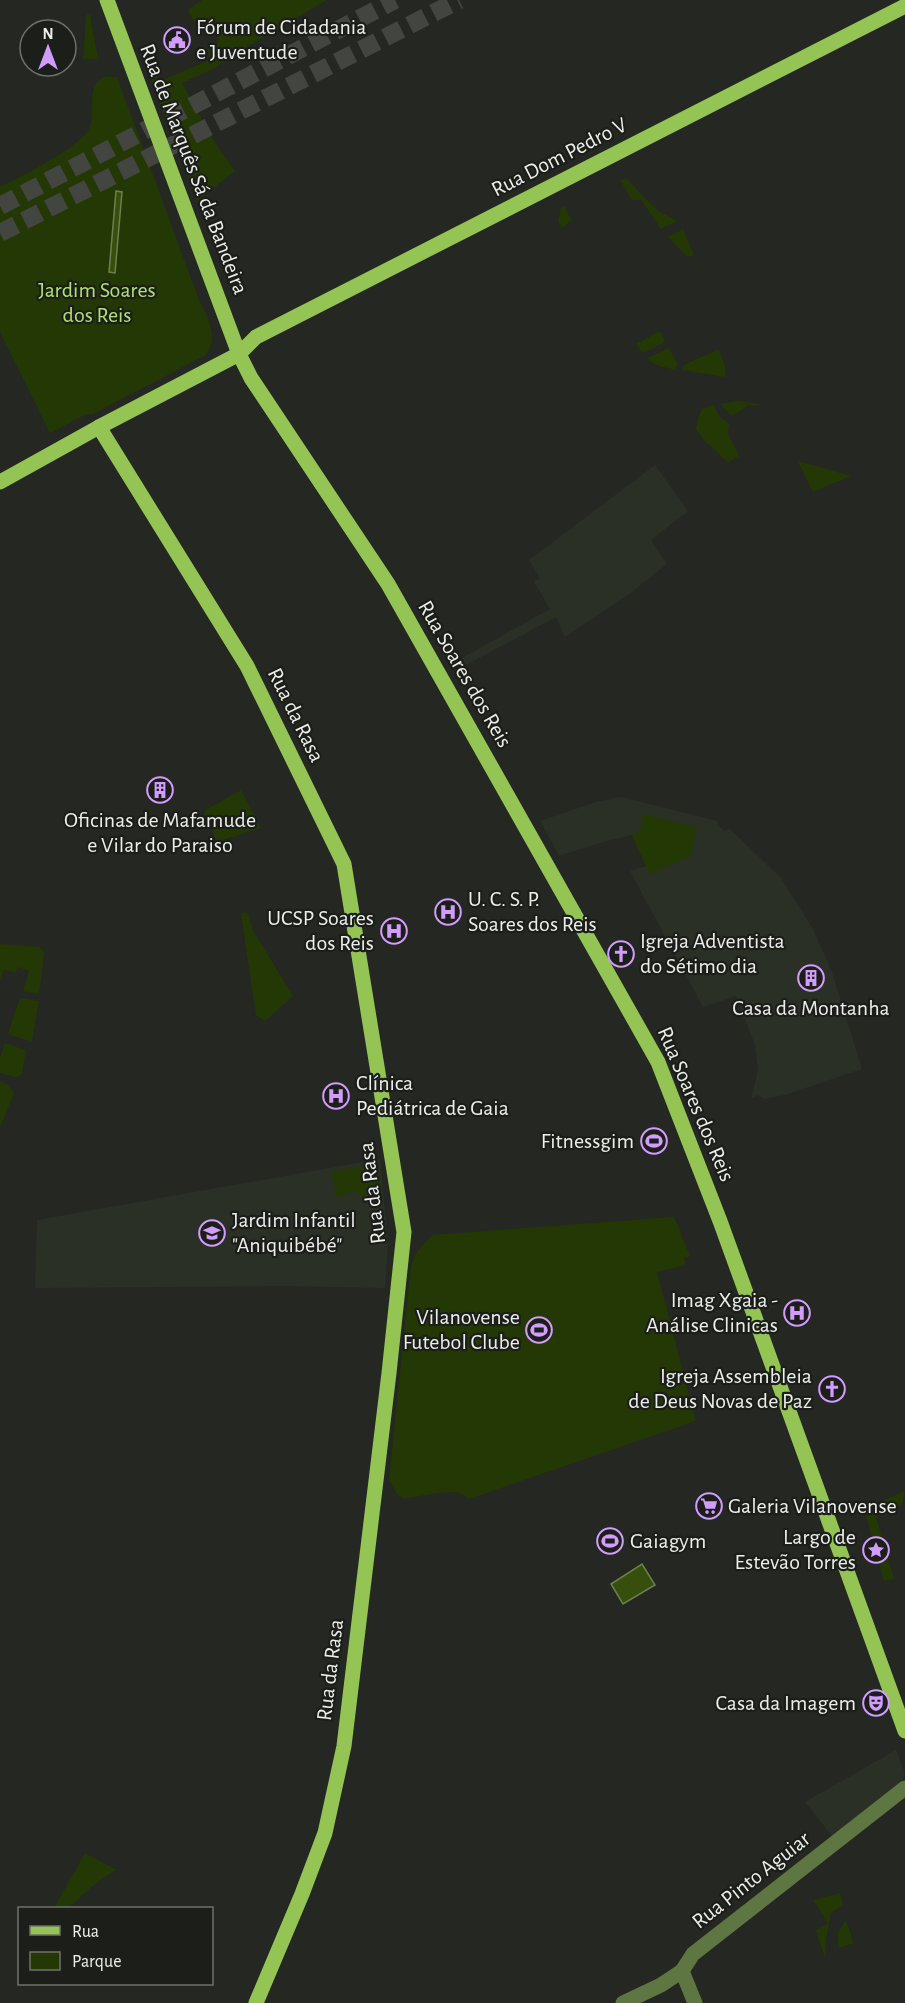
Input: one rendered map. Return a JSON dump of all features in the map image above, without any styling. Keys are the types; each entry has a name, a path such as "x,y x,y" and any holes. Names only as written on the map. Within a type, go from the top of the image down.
{"main road":[{"name":"Rua de Marquês Sá da Bandeira","path":"108,0 239,354"},
{"name":"Rua Dom Pedro V","path":"0,482 239,354 256,337 905,6"},
{"name":"Rua Soares dos Reis","path":"239,354 255,386 388,584 658,1062 720,1221 905,1731"},
{"name":"Rua da Rasa","path":"99,427 247,666 344,864 402,1221 403,1241 344,1746 325,1833 256,2003"}],"street":[{"name":"Rua Pinto Aguiar","path":"623,2003 661,1985 682,1971 693,1954 905,1788"},
{"path":"682,1971 695,2003"}],"shaded area":[{"path":"116,191 122,192 115,273 109,272"},
{"path":"655,465 688,511 651,540 667,564 628,595 565,637 556,617 455,671 451,664 550,609 534,582 540,578 529,560"},
{"path":"621,797 717,821 718,826 725,831 729,828 781,878 813,929 832,972 862,1069 785,1095 765,1099 758,1095 751,1098 758,1071 755,1045 736,996 703,1007 630,871 646,866 632,835 559,856 540,821 596,802"},
{"name":"Jardim Infantil \"Aniquibébé\"","path":"380,1159 388,1246 385,1288 289,1286 35,1288 37,1220"},
{"path":"642,1564 655,1585 623,1604 611,1584"},
{"path":"896,1750 905,1773 901,1786 832,1836 805,1802"}],"green space":[{"path":"202,0 327,0 215,68 182,83 214,141 235,171 197,201 149,74 155,72 160,81 210,60 208,49 218,43 218,32 211,24 196,22 188,10"},
{"path":"86,15 90,15 98,59 83,59"},
{"name":"Jardim Soares dos Reis","path":"106,76 117,77 199,300 209,321 212,341 206,355 93,414 87,414 50,433 0,332 0,187 49,161 84,136 91,122 95,85"},
{"path":"626,178 658,211 678,221 661,229 641,200 632,200 620,180"},
{"path":"564,206 572,221 561,228 558,221 561,208"},
{"path":"683,229 694,255 687,257 668,237"},
{"path":"660,331 665,342 643,353 636,344"},
{"path":"669,348 678,364 675,370 656,365 647,358"},
{"path":"719,349 725,367 725,377 682,370 684,365"},
{"path":"737,401 760,404 759,406 748,405 734,415 729,414 721,404"},
{"path":"713,405 720,417 729,423 728,434 739,456 728,462 705,441 696,429 702,409"},
{"path":"798,461 851,476 813,492"},
{"path":"241,790 261,828 217,842 204,811"},
{"path":"643,814 697,827 691,856 650,874 632,835 640,831"},
{"path":"247,912 254,932 293,996 265,1021 256,1015 241,914"},
{"path":"0,944 40,947 44,953 39,994 23,991 29,971 18,967 15,973 4,969 0,980"},
{"path":"20,998 39,1001 32,1042 8,1034"},
{"path":"5,1043 26,1050 22,1074 16,1077 0,1073 0,1057"},
{"path":"0,1081 7,1084 14,1093 0,1128"},
{"path":"378,1164 383,1200 370,1201 354,1191 337,1198 331,1171"},
{"name":"Vilanovense Futebol Clube","path":"674,1217 690,1256 684,1258 686,1265 657,1272 696,1421 469,1499 464,1495 448,1492 404,1499 398,1495 389,1480 411,1265 417,1252 432,1235"},
{"path":"905,1491 902,1504 876,1517 894,1579 884,1581 864,1509"},
{"path":"85,1853 117,1870 100,1880 69,1907 55,1907"},
{"path":"840,1893 843,1905 831,1913 825,1958 816,1930 828,1923 813,1900"},
{"path":"846,1920 854,1943 839,1948 838,1933"}],"tunnel":[{"path":"0,206 395,0"},
{"path":"0,233 459,0"}],"place":[{"name":"Fórum de Cidadania e Juventude","path":"177,40"},
{"name":"Oficinas de Mafamude e Vilar do Paraiso","path":"160,790"},
{"name":"U. C. S. P. Soares dos Reis","path":"448,912"},
{"name":"UCSP Soares dos Reis","path":"394,931"},
{"name":"Igreja Adventista do Sétimo dia","path":"621,954"},
{"name":"Casa da Montanha","path":"811,978"},
{"name":"Clínica Pediátrica de Gaia","path":"336,1096"},
{"name":"Fitnessgim","path":"654,1141"},
{"name":"Jardim Infantil \"Aniquibébé\"","path":"212,1233"},
{"name":"Imag Xgaia - Análise Clinicas","path":"797,1313"},
{"name":"Vilanovense Futebol Clube","path":"539,1330"},
{"name":"Igreja Assembleia de Deus Novas de Paz","path":"832,1389"},
{"name":"Galeria Vilanovense","path":"709,1506"},
{"name":"Gaiagym","path":"610,1541"},
{"name":"Largo de Estevão Torres","path":"876,1550"},
{"name":"Casa da Imagem","path":"876,1703"}]}
